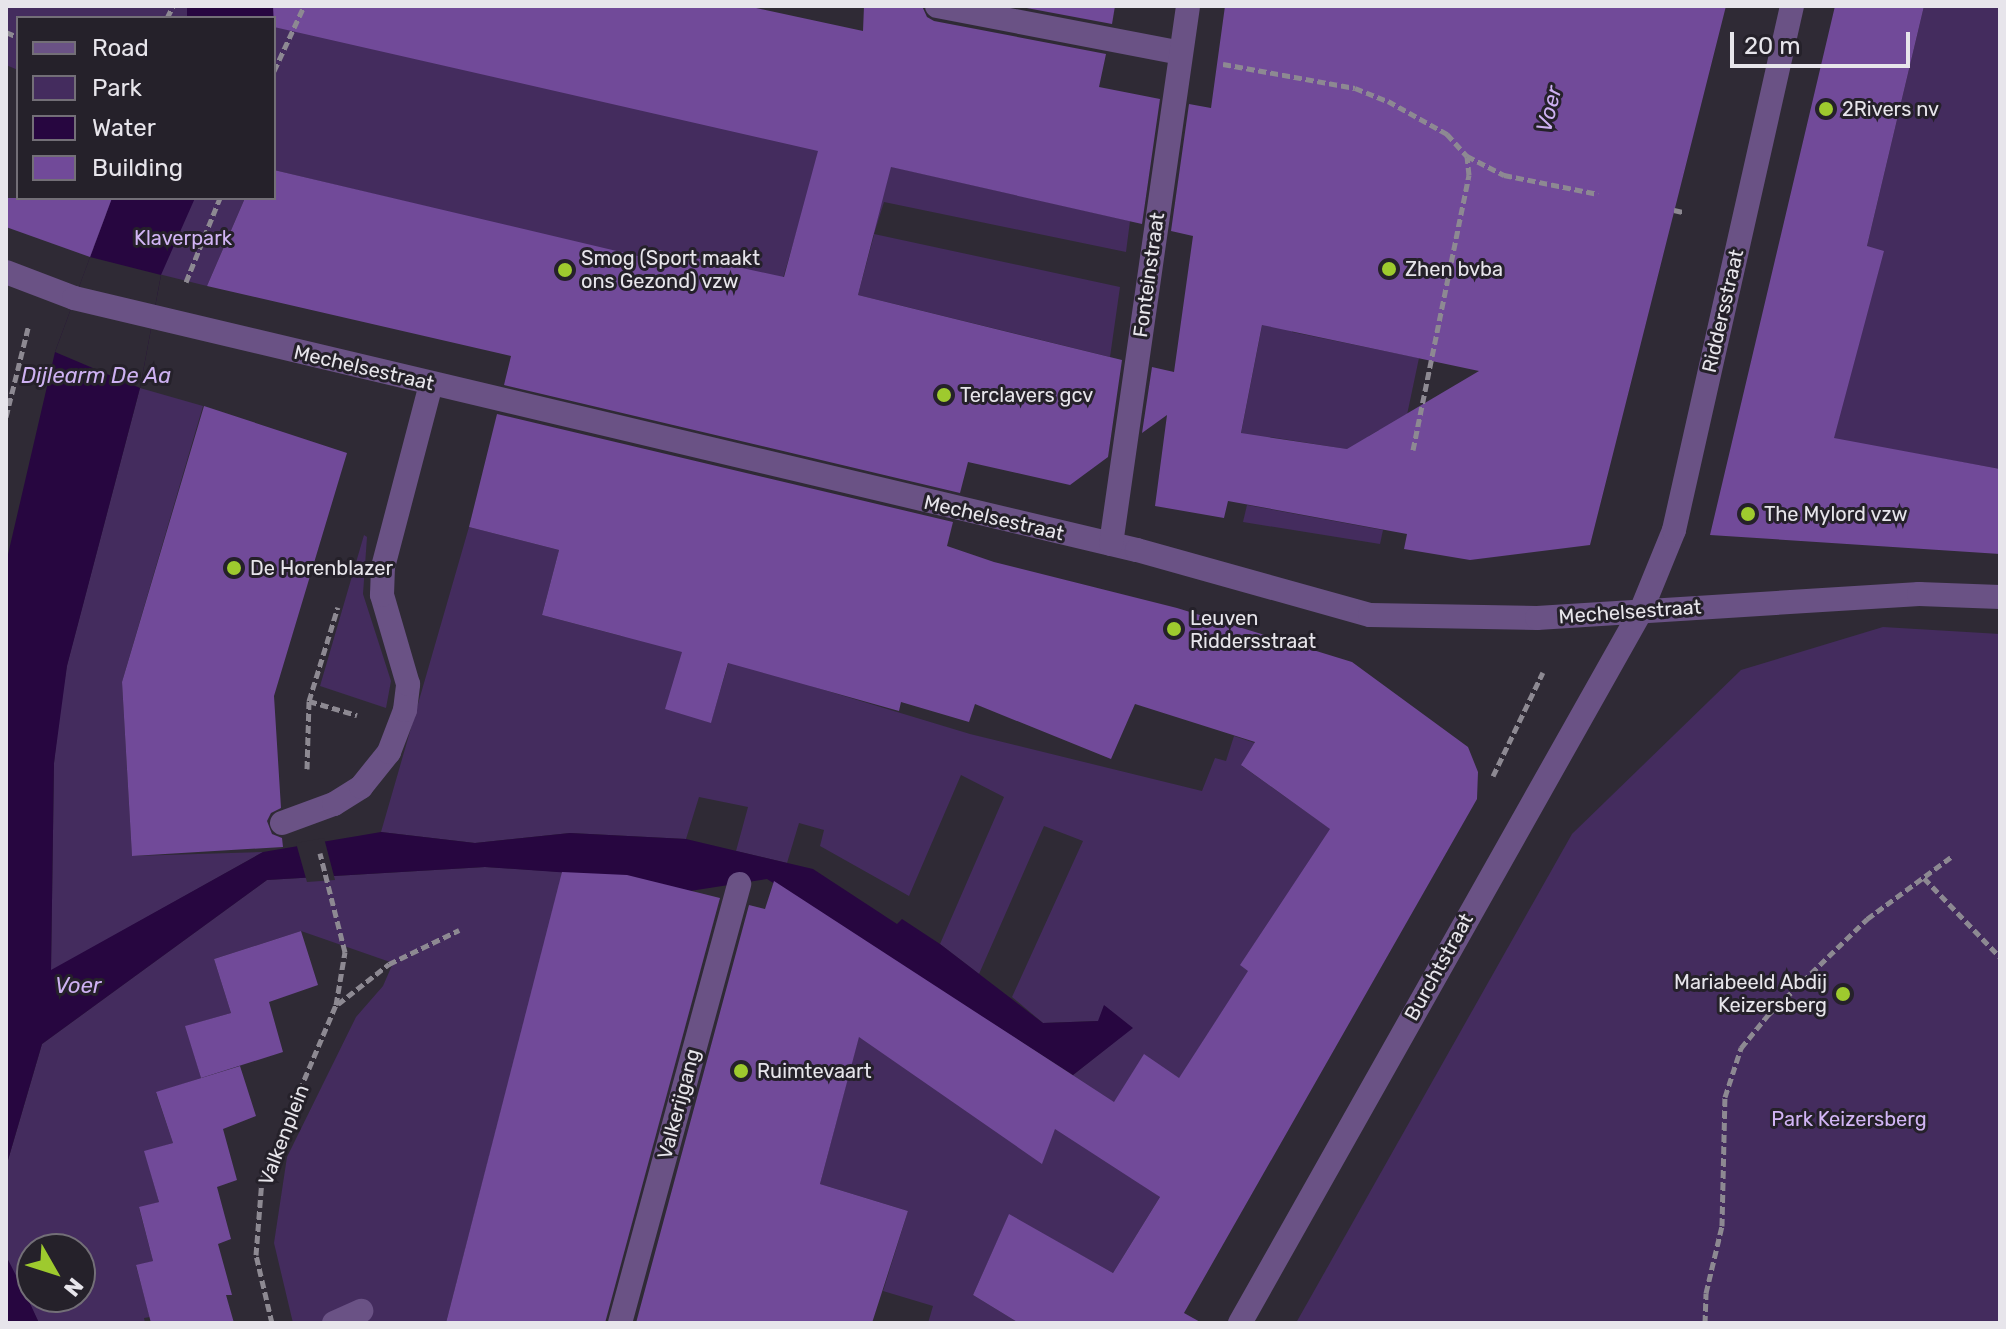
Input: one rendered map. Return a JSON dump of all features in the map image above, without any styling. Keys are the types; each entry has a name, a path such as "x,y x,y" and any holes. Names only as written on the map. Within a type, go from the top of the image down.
{"street":[{"path":"937,6 1181,53"},
{"name":"Fonteinstraat","path":"1111,544 1188,6"},
{"name":"Riddersstraat","path":"1641,611 1674,530 1792,6"},
{"name":"Mechelsestraat","path":"6,272 74,298 153,318 1111,544 1370,615 1537,618 1919,594 2000,597"},
{"path":"282,823 334,804 361,787 389,752 405,710 408,684 382,595 383,567 431,384"},
{"name":"Burchtstraat","path":"1240,1323 1641,611"},
{"name":"Valkerijgang","path":"620,1323 739,884"},
{"path":"334,1323 361,1311"}],"path":[{"path":"276,67 304,6"},
{"path":"1210,62 1355,88 1388,101 1447,134 1467,156 1504,175 1598,194"},
{"path":"1413,450 1469,175 1467,156"},
{"path":"183,288 219,200"},
{"path":"1674,210 1683,212"},
{"path":"6,417 39,285"},
{"path":"1489,785 1543,672"},
{"path":"309,701 360,716"},
{"name":"Valkenplein","path":"272,1323 256,1255 262,1179 336,1005 345,952 318,844"},
{"path":"1705,1323 1706,1293 1718,1254 1722,1226 1725,1097 1741,1048 1768,1015 1867,919 1951,857"},
{"path":"1924,878 2000,957"},
{"path":"336,1005 389,964 459,930"}],"green space":[{"path":"6,6 325,6 387,52 1130,221 1126,252 884,202 874,234 1120,287 1110,357 858,295 874,235 801,217 771,319 723,264 645,247 626,315 544,235 276,170 276,16 16,16 16,69 6,65"},
{"path":"1924,6 2000,6 2000,469 1833,439 1867,246"},
{"name":"Klaverpark","path":"111,200 244,200 207,286 90,257"},
{"path":"1283,218 1316,224 1292,332 1419,358 1400,448 1395,435 1379,430 1369,436 1359,451 1270,437 1254,486 1232,480"},
{"path":"140,388 203,406 122,682 132,856 263,852 51,971 54,763 60,708 67,665"},
{"path":"1247,505 1383,530 1380,544 1243,522"},
{"path":"774,508 811,686 970,734 1202,791 1215,758 1226,761 1234,736 1255,743 1242,766 1332,830 1274,988 1251,1024 1224,1009 1120,1170 1160,1197 1113,1273 1009,1215 973,1295 1019,1323 928,1323 933,1306 883,1291 908,1211 820,1184 859,1035 1042,1163 1073,1075 1132,1028 1104,1006 1099,1021 1043,1023 1012,997 1083,841 1044,826 979,974 940,944 1004,797 961,775 909,896 820,846 824,830 799,823 787,863 736,851 748,807 699,797 686,839 570,833 475,843 381,832 469,527 559,550 542,615 621,636 685,643 711,722"},
{"path":"364,535 367,537 363,594 391,681 386,708 320,686"},
{"name":"Park Keizersberg","path":"1883,627 2000,634 2000,1323 1296,1323 1572,834 1741,670"},
{"path":"485,867 563,872 446,1323 293,1323 274,1243 287,1157 356,1017 383,986 393,963 301,931 214,959 231,1013 186,1026 201,1078 156,1093 173,1143 145,1152 159,1202 139,1208 153,1261 136,1266 150,1317 144,1318 145,1323 39,1323 34,1313 96,1313 96,1233 16,1233 16,1276 6,1256 6,1167 42,1044 267,880"}],"water":[{"path":"187,6 280,6 280,19 276,16 187,16"},
{"path":"111,200 194,200 161,275 140,388 67,666 54,763 51,970 263,852 381,832 475,843 570,833 686,839 813,869 897,924 902,919 940,944 1043,1023 1098,1021 1104,1005 1133,1028 1073,1075 767,879 690,891 627,877 485,867 267,880 42,1044 6,1167 6,563 55,352"},
{"path":"6,1256 16,1276 16,1313 34,1313 39,1323 6,1323"}],"pier":[{"path":"90,257 161,275 140,388 55,352"},
{"path":"324,838 335,880 307,882 296,843"}],"building":[{"path":"273,6 747,6 863,31 864,6 922,6 927,17 934,21 1106,54 1099,87 1160,99 1142,224 891,167 858,295 1122,360 1108,457 1070,485 968,462 960,493 504,385 511,356 207,286 244,200 276,200 276,170 642,257 645,247 784,277 818,151 276,27 276,16 273,16"},
{"path":"1016,6 1115,6 1112,24"},
{"path":"1225,6 1726,6 1590,545 1470,560 1404,549 1407,534 1228,501 1224,518 1155,506 1167,415 1142,433 1152,367 1174,372 1193,236 1171,231 1189,104 1211,108","holes":["1262,325 1479,371 1347,449 1241,433"]},
{"path":"1835,6 1924,6 1867,246 1884,251 1834,438 2000,469 2000,554 1710,535"},
{"path":"6,198 111,200 90,257 6,227"},
{"name":"De Horenblazer","path":"204,406 347,453 274,696 281,808 271,813 267,821 272,834 282,838 283,847 132,856 122,682"},
{"path":"497,414 953,522 947,546 994,562 1177,608 1352,662 1468,747 1478,772 1477,799 1184,1313 1202,1323 1019,1323 973,1295 1009,1214 1113,1273 1160,1197 1055,1129 1042,1164 859,1037 820,1184 908,1211 872,1323 636,1323 749,905 765,909 774,881 1114,1102 1144,1054 1179,1078 1248,971 1240,965 1330,829 1241,765 1255,742 1135,704 1111,759 975,704 969,722 901,702 899,711 728,663 711,723 665,709 682,652 542,615 559,550 469,527"},
{"path":"562,872 627,875 720,898 605,1323 446,1323"},
{"path":"301,931 318,985 269,1002 283,1052 201,1078 185,1026 231,1013 214,959"},
{"path":"240,1066 256,1116 223,1129 237,1180 217,1187 231,1239 218,1244 232,1295 226,1295 234,1323 151,1323 136,1265 153,1261 139,1207 159,1202 144,1151 173,1143 156,1092"}],"place":[{"name":"2Rivers nv","path":"1826,109"},
{"name":"Zhen bvba","path":"1389,269"},
{"name":"Smog (Sport maakt ons Gezond) vzw","path":"565,270"},
{"name":"Terclavers gcv","path":"944,395"},
{"name":"The Mylord vzw","path":"1748,514"},
{"name":"De Horenblazer","path":"234,568"},
{"name":"Leuven Riddersstraat","path":"1174,629"},
{"name":"Mariabeeld Abdij Keizersberg","path":"1843,994"},
{"name":"Ruimtevaart","path":"741,1071"}],"water label":[{"name":"Voer","path":"1549,109"},
{"name":"Dijlearm De Aa","path":"96,376"},
{"name":"Voer","path":"78,986"}]}
